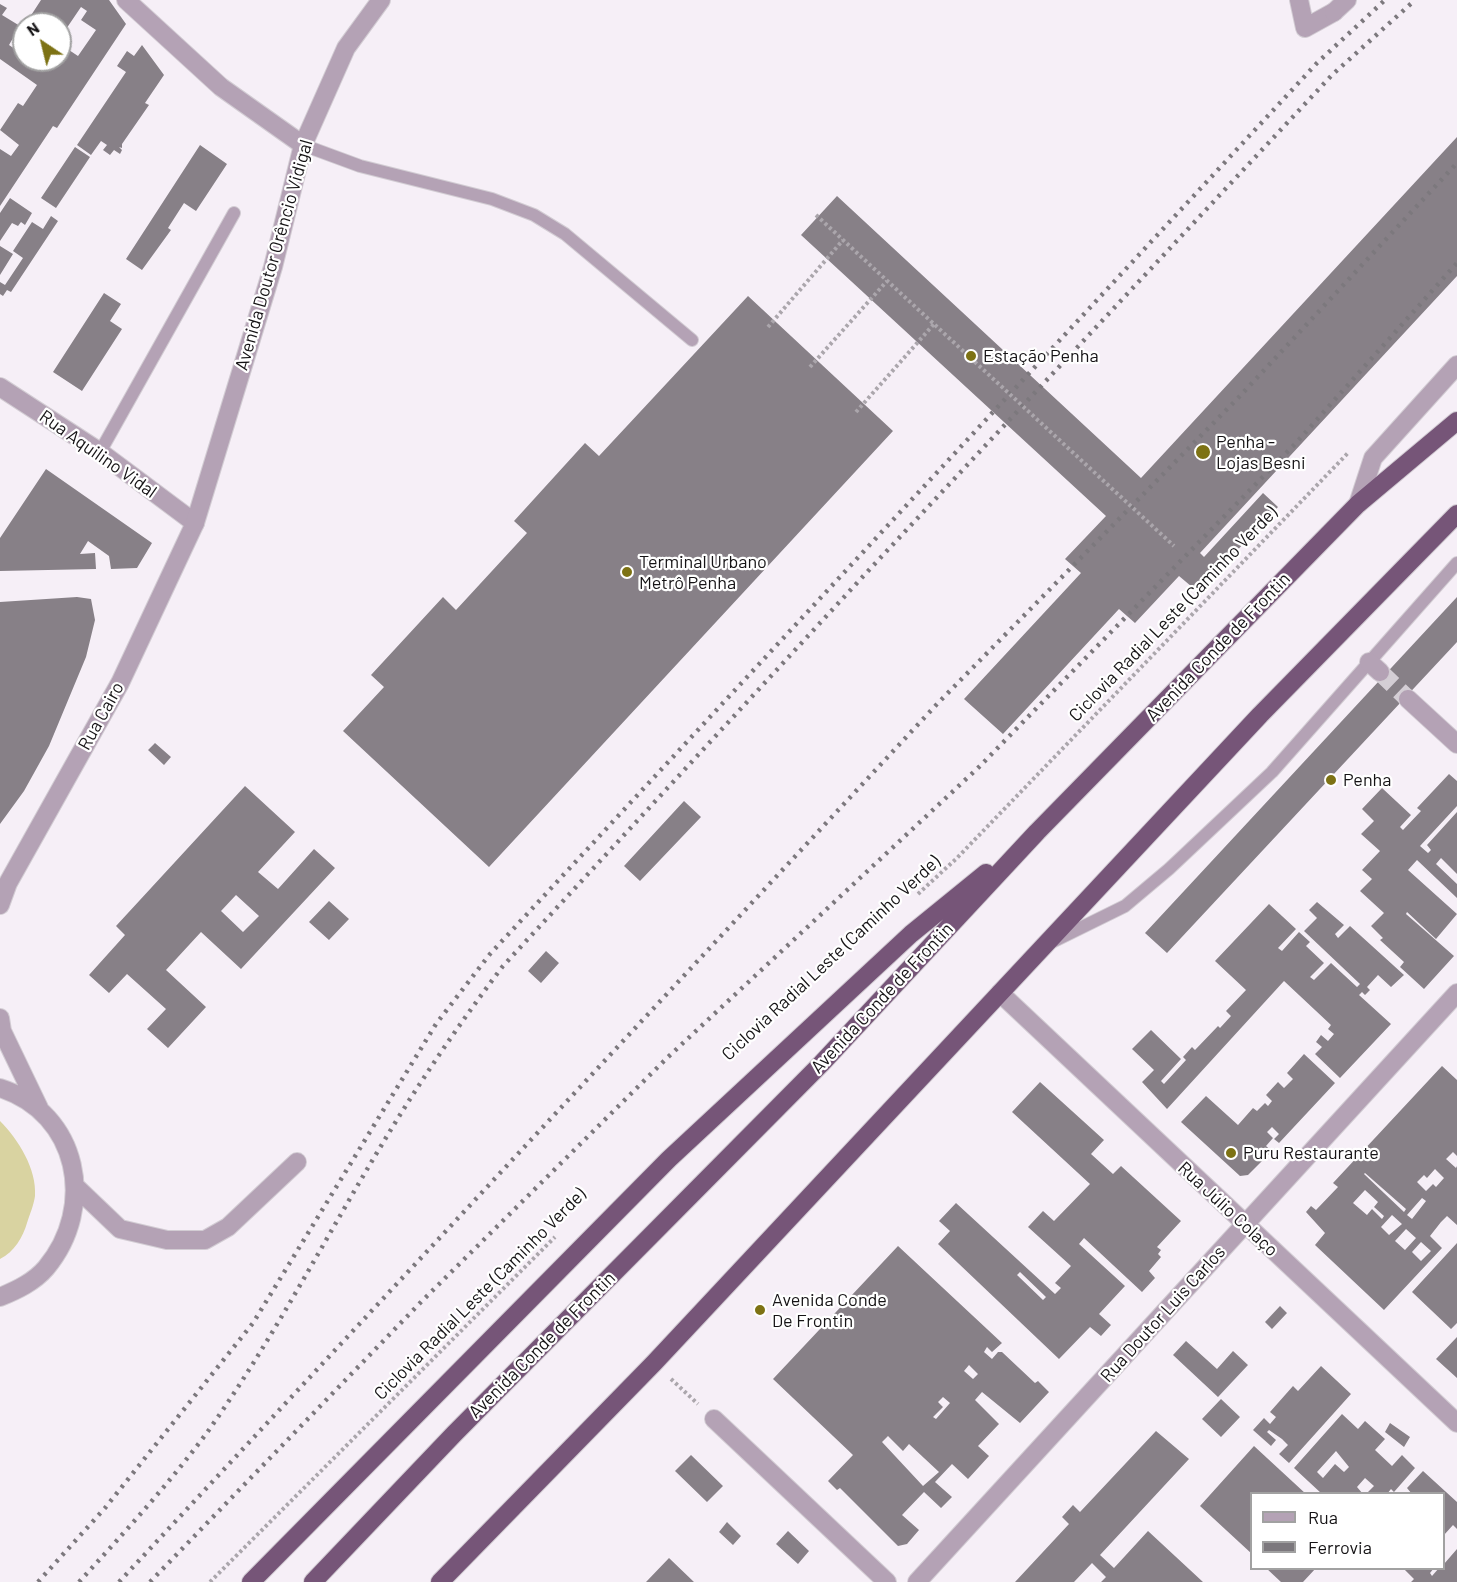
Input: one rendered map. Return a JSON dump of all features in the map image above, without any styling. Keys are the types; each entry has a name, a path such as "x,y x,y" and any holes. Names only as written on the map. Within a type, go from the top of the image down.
{"highway":[{"name":"Avenida Conde de Frontin","path":"313,1582 454,1434 813,1072 1037,832 1358,504 1457,421"},
{"path":"440,1582 654,1363 1260,716 1457,514"},
{"path":"251,1582 669,1159 910,933 1037,832"}],"street":[{"path":"126,0 221,87 303,145"},
{"name":"Avenida Doutor Orêncio Vidigal","path":"195,523 273,267 303,145 346,48 381,0"},
{"path":"1299,0 1305,28 1340,6"},
{"path":"1358,504 1373,458 1457,365"},
{"name":"Rua Aquilino Vidal","path":"0,387 100,452 195,523"},
{"name":"Rua Cairo","path":"0,905 8,883 120,683 195,523"},
{"path":"1408,699 1457,744"},
{"name":"Rua Júlio Colaço","path":"1000,993 1457,1423"},
{"name":"Rua Doutor Luis Carlos","path":"917,1582 1457,993"},
{"path":"1,1026 40,1110"},
{"path":"0,1088 14,1092 40,1110 59,1132 71,1158 76,1187 74,1216 64,1242 52,1260 45,1269 22,1288 0,1297"},
{"path":"76,1187 120,1228 167,1239 205,1240 228,1227 297,1162"},
{"path":"714,1419 887,1582"}],"lane":[{"path":"303,145 360,166 492,199 534,215 565,234 692,340"},
{"path":"100,452 234,213"},
{"path":"1046,946 1125,906 1169,869 1272,772 1374,667 1457,563"}],"path":[{"path":"816,215 1174,546"},
{"path":"768,327 843,240"},
{"path":"810,367 887,281"},
{"path":"856,412 934,324"},
{"name":"Ciclovia Radial Leste (Caminho Verde)","path":"913,899 957,858 1350,450"},
{"name":"Ciclovia Radial Leste (Caminho Verde)","path":"210,1582 558,1234"},
{"path":"654,1363 714,1419"}],"shaded area":[{"path":"0,1121 30,1165 35,1196 20,1239 10,1252 0,1259"}],"building":[{"path":"41,0 109,0 126,24 57,128 53,126 0,206 0,149 11,156 19,145 0,130 18,103 23,106 37,85 18,72 72,72 72,52 78,56 96,30 81,20 87,11 81,7 72,20 72,12 33,12"},
{"path":"0,4 7,8 2,15 12,21 12,40 9,45 12,47 12,67 0,59"},
{"path":"142,45 164,75 145,103 149,105 122,144 122,148 119,147 122,150 120,154 114,150 110,155 103,150 107,145 101,141 91,155 77,145 126,72 117,66 127,51 134,56"},
{"path":"1457,137 1457,276 1200,553 1204,557 1263,493 1278,507 1198,592 1179,576 1135,623 1119,609 1003,734 964,699 1081,573 1065,559 1106,516 801,235 837,196 1141,478"},
{"path":"200,145 227,164 196,211 184,203 168,228 171,230 142,270 126,259"},
{"path":"75,147 90,157 56,208 41,198"},
{"path":"10,198 32,213 25,225 21,222 18,226 12,223 0,241 0,213"},
{"path":"51,216 58,221 11,292 7,290 3,296 0,294 0,282 5,285 23,258 13,251 32,222 43,229"},
{"path":"0,246 13,254 0,275"},
{"path":"104,293 121,304 110,321 122,329 82,391 53,372"},
{"name":"Terminal Urbano Metrô Penha","path":"748,296 893,431 489,867 343,731 384,687 371,675 443,597 456,610 527,533 514,521 585,443 599,456"},
{"path":"46,469 152,543 137,568 111,569 109,556 88,541 80,554 95,553 96,569 0,571 0,538"},
{"path":"77,597 91,599 95,620 86,657 49,746 24,791 0,824 0,602"},
{"path":"1457,597 1457,642 1167,953 1145,933"},
{"path":"155,743 171,757 164,765 148,750"},
{"path":"1449,774 1457,781 1457,806 1420,846 1428,853 1431,850 1427,845 1457,812 1457,874 1441,858 1436,864 1457,884 1457,898 1417,860 1408,870 1457,914 1436,939 1407,912 1406,914 1454,956 1424,989 1400,967 1404,962 1380,940 1383,938 1371,926 1384,913 1360,891 1372,879 1362,870 1380,851 1361,834 1374,821 1362,809 1382,788 1411,815 1400,827 1403,830 1421,811 1417,808"},
{"path":"245,786 295,832 258,872 278,889 314,849 335,868 241,969 201,932 166,970 206,1007 168,1048 147,1029 166,1009 127,974 109,993 89,975 125,935 116,926","holes":["236,895 259,916 243,932 221,911"]},
{"path":"684,801 701,817 640,881 624,866"},
{"path":"329,901 349,919 329,940 309,922"},
{"path":"1317,902 1344,925 1335,934 1338,938 1350,926 1404,975 1391,987 1378,975 1367,987 1370,990 1365,995 1362,992 1359,995 1391,1024 1340,1078 1315,1054 1322,1047 1316,1042 1321,1035 1328,1041 1334,1034 1328,1029 1331,1025 1284,981 1167,1109 1142,1082 1154,1070 1132,1049 1151,1030 1181,1059 1161,1081 1164,1084 1186,1060 1183,1057 1192,1047 1195,1050 1218,1026 1220,1028 1231,1016 1226,1011 1246,990 1215,961 1269,904 1296,929 1278,948 1282,951 1299,932 1310,942 1306,946 1324,963 1310,977 1314,980 1331,963 1357,987 1360,984 1304,931 1317,918 1309,910"},
{"path":"546,951 559,963 541,983 528,971"},
{"path":"1304,1054 1335,1083 1279,1143 1274,1139 1279,1134 1272,1127 1267,1132 1273,1138 1266,1146 1272,1151 1248,1175 1240,1176 1181,1122 1206,1096 1238,1125 1253,1108 1257,1111 1265,1103 1268,1106 1272,1101 1266,1095 1278,1082 1284,1088 1293,1079 1287,1073"},
{"path":"1442,1066 1457,1080 1457,1156 1453,1152 1446,1159 1456,1168 1457,1166 1457,1225 1447,1216 1441,1222 1430,1236 1442,1248 1384,1310 1315,1245 1325,1233 1306,1212 1311,1206 1316,1210 1338,1187 1333,1183","holes":["1435,1169 1444,1178 1436,1187 1433,1184 1426,1191 1417,1182 1424,1175 1427,1178","1364,1174 1406,1209 1404,1212","1365,1190 1378,1202 1374,1207 1384,1216 1382,1219 1372,1209 1367,1215 1353,1203","1422,1198 1426,1201 1412,1219 1407,1215","1392,1215 1402,1224 1389,1235 1381,1227","1406,1229 1416,1238 1405,1250 1395,1241","1421,1242 1431,1251 1421,1261 1412,1252"]},
{"path":"1040,1082 1104,1140 1091,1154 1113,1174 1121,1166 1181,1221 1157,1247 1161,1250 1158,1254 1161,1257 1149,1271 1155,1278 1142,1292 1084,1238 1079,1244 1125,1286 1099,1314 1111,1325 1101,1336 1090,1327 1059,1359 938,1244 950,1231 939,1221 956,1203 1055,1294 1061,1288 1055,1283 1071,1266 1028,1227 1043,1211 1054,1221 1090,1184 1012,1112","holes":["1020,1272 1046,1297 1043,1300 1017,1275"]},
{"path":"1457,1243 1457,1323 1451,1329 1412,1292"},
{"path":"898,1246 1002,1343 992,1352 987,1347 984,1352 992,1359 998,1352 1002,1352 1035,1383 1038,1381 1049,1392 1020,1423 982,1392 975,1400 999,1424 978,1446 989,1456 968,1479 952,1464 935,1482 952,1497 941,1508 924,1492 902,1515 919,1530 907,1544 898,1546 840,1488 837,1490 828,1481 853,1455 773,1379","holes":["969,1365 978,1374 973,1379 964,1371","943,1397 950,1403 936,1419 933,1417 943,1407 938,1402","888,1436 903,1451 909,1444 939,1472 923,1486 882,1442"]},
{"path":"1280,1306 1287,1313 1272,1329 1265,1322"},
{"path":"1457,1337 1457,1378 1436,1359"},
{"path":"1186,1341 1217,1369 1233,1351 1248,1365 1218,1397 1173,1355"},
{"path":"1321,1366 1351,1394 1289,1463 1279,1454 1288,1445 1282,1439 1269,1430 1267,1432 1276,1440 1271,1446 1253,1430 1264,1418 1270,1424 1276,1417 1270,1412 1293,1386 1298,1391"},
{"path":"1221,1399 1240,1417 1221,1437 1202,1419"},
{"path":"1342,1414 1358,1429 1365,1421 1385,1439 1375,1450 1392,1466 1402,1455 1415,1468 1394,1492 1391,1489 1389,1492 1368,1492 1374,1486 1365,1478 1357,1487 1361,1492 1320,1492 1294,1468","holes":["1336,1451 1349,1467 1344,1472 1335,1464 1323,1478 1317,1472"]},
{"path":"1390,1423 1410,1437 1404,1447 1385,1432"},
{"path":"1156,1431 1189,1459 1100,1555 1114,1568 1148,1531 1203,1582 1101,1582 1106,1577 1092,1563 1074,1582 1015,1582 1069,1524 1062,1517 1073,1505 1080,1512"},
{"path":"1254,1446 1304,1492 1250,1492 1250,1552 1200,1506"},
{"path":"691,1455 723,1486 707,1502 675,1471"},
{"path":"1423,1471 1457,1502 1457,1529 1453,1525 1445,1534 1445,1492 1410,1492 1407,1488"},
{"path":"727,1522 741,1536 733,1545 719,1532"},
{"path":"788,1531 809,1551 798,1564 776,1544"},
{"path":"1457,1549 1457,1582 1411,1582 1414,1579 1405,1570 1432,1570 1430,1573 1432,1576 1437,1570 1445,1570 1445,1563"},
{"path":"669,1558 694,1582 646,1582"},
{"path":"1268,1570 1314,1570 1303,1582 1281,1582"}],"tunnel":[{"path":"1380,672 1408,699"}],"railway":[{"path":"38,1582 105,1508 253,1323 436,1024 490,954 1317,63 1385,0"},
{"path":"79,1582 128,1528 206,1434 275,1328 409,1100 503,966 1332,75 1415,0"},
{"path":"119,1582 938,703 1240,396 1457,163"},
{"path":"150,1582 421,1302 667,1058 979,767 1296,443 1457,263"}],"place":[{"name":"Estação Penha","path":"971,356"},
{"name":"Penha - Lojas Besni","path":"1203,452"},
{"name":"Terminal Urbano Metrô Penha","path":"627,572"},
{"name":"Penha","path":"1331,780"},
{"name":"Puru Restaurante","path":"1231,1153"},
{"name":"Avenida Conde De Frontin","path":"760,1310"}]}
